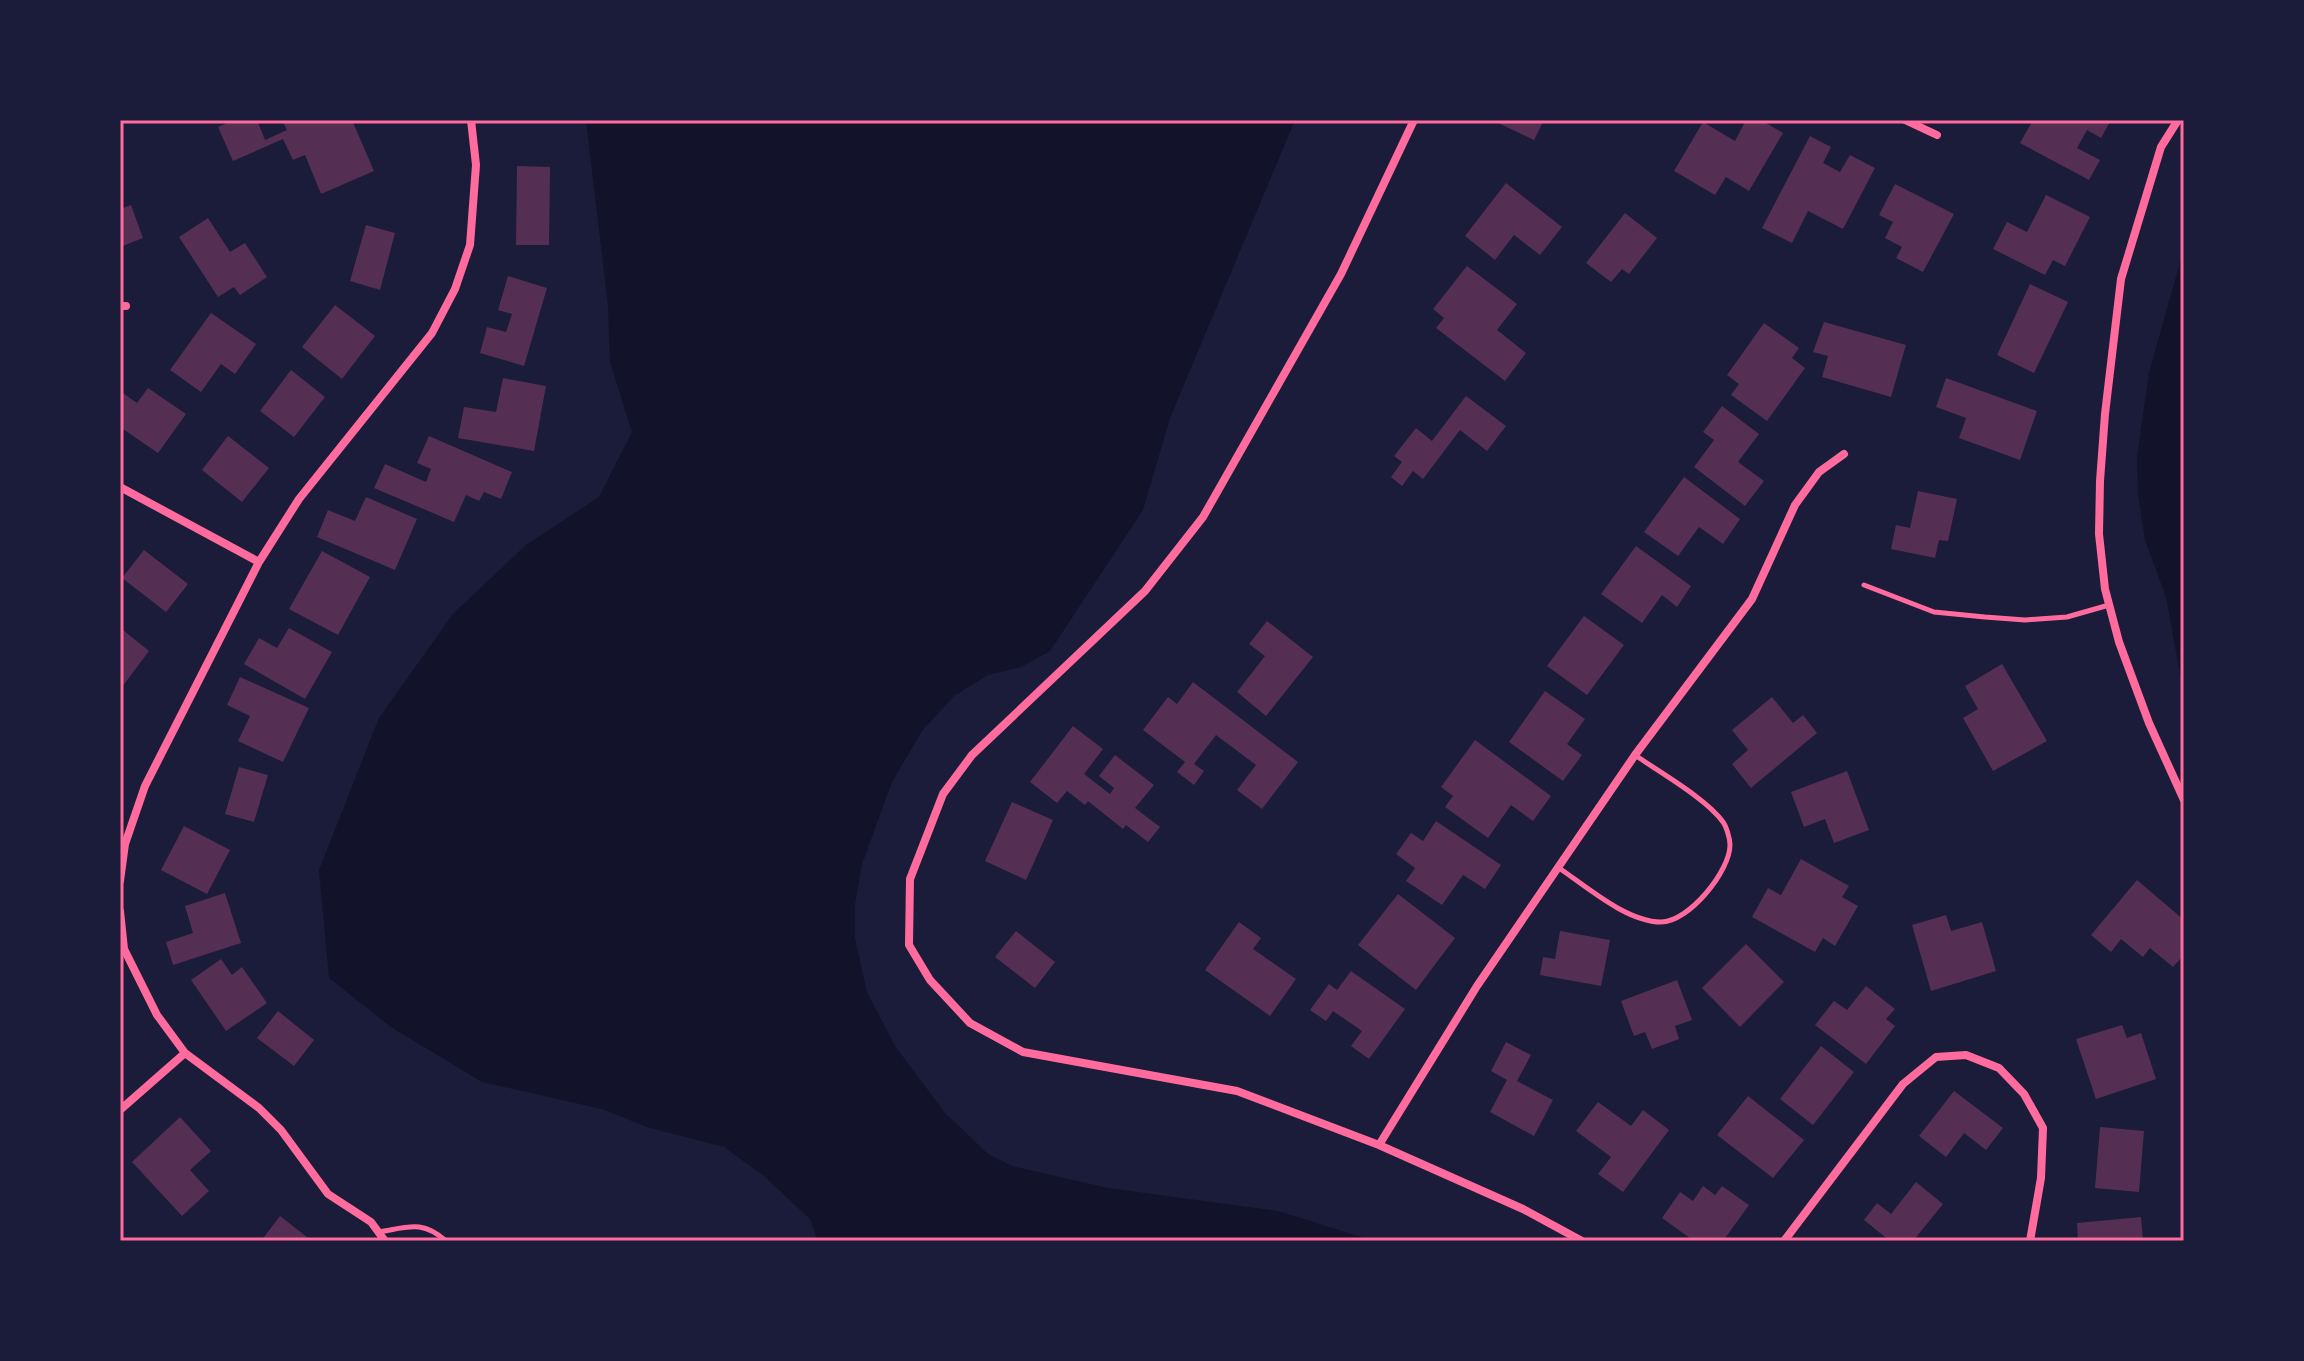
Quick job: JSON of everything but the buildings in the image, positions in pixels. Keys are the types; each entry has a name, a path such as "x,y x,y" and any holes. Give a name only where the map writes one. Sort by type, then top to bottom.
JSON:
{"street":[{"path":"120,881 125,844 145,786 259,562 299,499 432,333 455,289 470,245 476,165 471,120"},
{"path":"1414,120 1341,274 1203,517 1145,591 972,755 943,794 910,879 909,945 930,980 970,1023 1023,1052 1237,1091 1379,1145 1523,1209 1582,1241"},
{"path":"1905,120 1937,135"},
{"path":"2178,120 2161,147 2121,279 2100,481 2099,534 2109,605 2119,642 2149,723 2184,800"},
{"path":"1379,1145 1477,986 1635,755 1752,599 1795,505 1819,472 1844,454"},
{"path":"120,487 259,562"},
{"path":"120,911 124,949 157,1015 185,1053 259,1108 281,1130 328,1194 371,1222 385,1241"},
{"path":"120,1110 185,1053"},
{"path":"1784,1241 1903,1084 1936,1057 1966,1055 1999,1068 2024,1094 2043,1128 2041,1178 2030,1241"}],"lane":[{"path":"1864,585 1934,612 1985,617 2025,620 2067,617 2109,605"},
{"path":"1559,868 1635,918 1661,922 1678,919 1696,905 1718,875 1730,845 1725,824 1712,809 1635,755"},
{"path":"378,1233 420,1225 433,1229 446,1241"}],"shaded area":[{"path":"586,120 1295,120 1170,418 1143,510 1050,651 1021,667 988,675 954,696 922,731 892,782 862,864 855,904 855,938 867,992 895,1046 945,1113 988,1154 1012,1166 1108,1188 1278,1211 1374,1241 818,1241 810,1219 764,1176 724,1147 647,1127 602,1109 482,1082 391,1027 329,978 319,870 379,718 453,614 526,545 599,497 632,432 610,362 608,306"},
{"path":"2184,248 2184,695 2166,597 2145,540 2138,494 2137,457 2149,373"}]}
